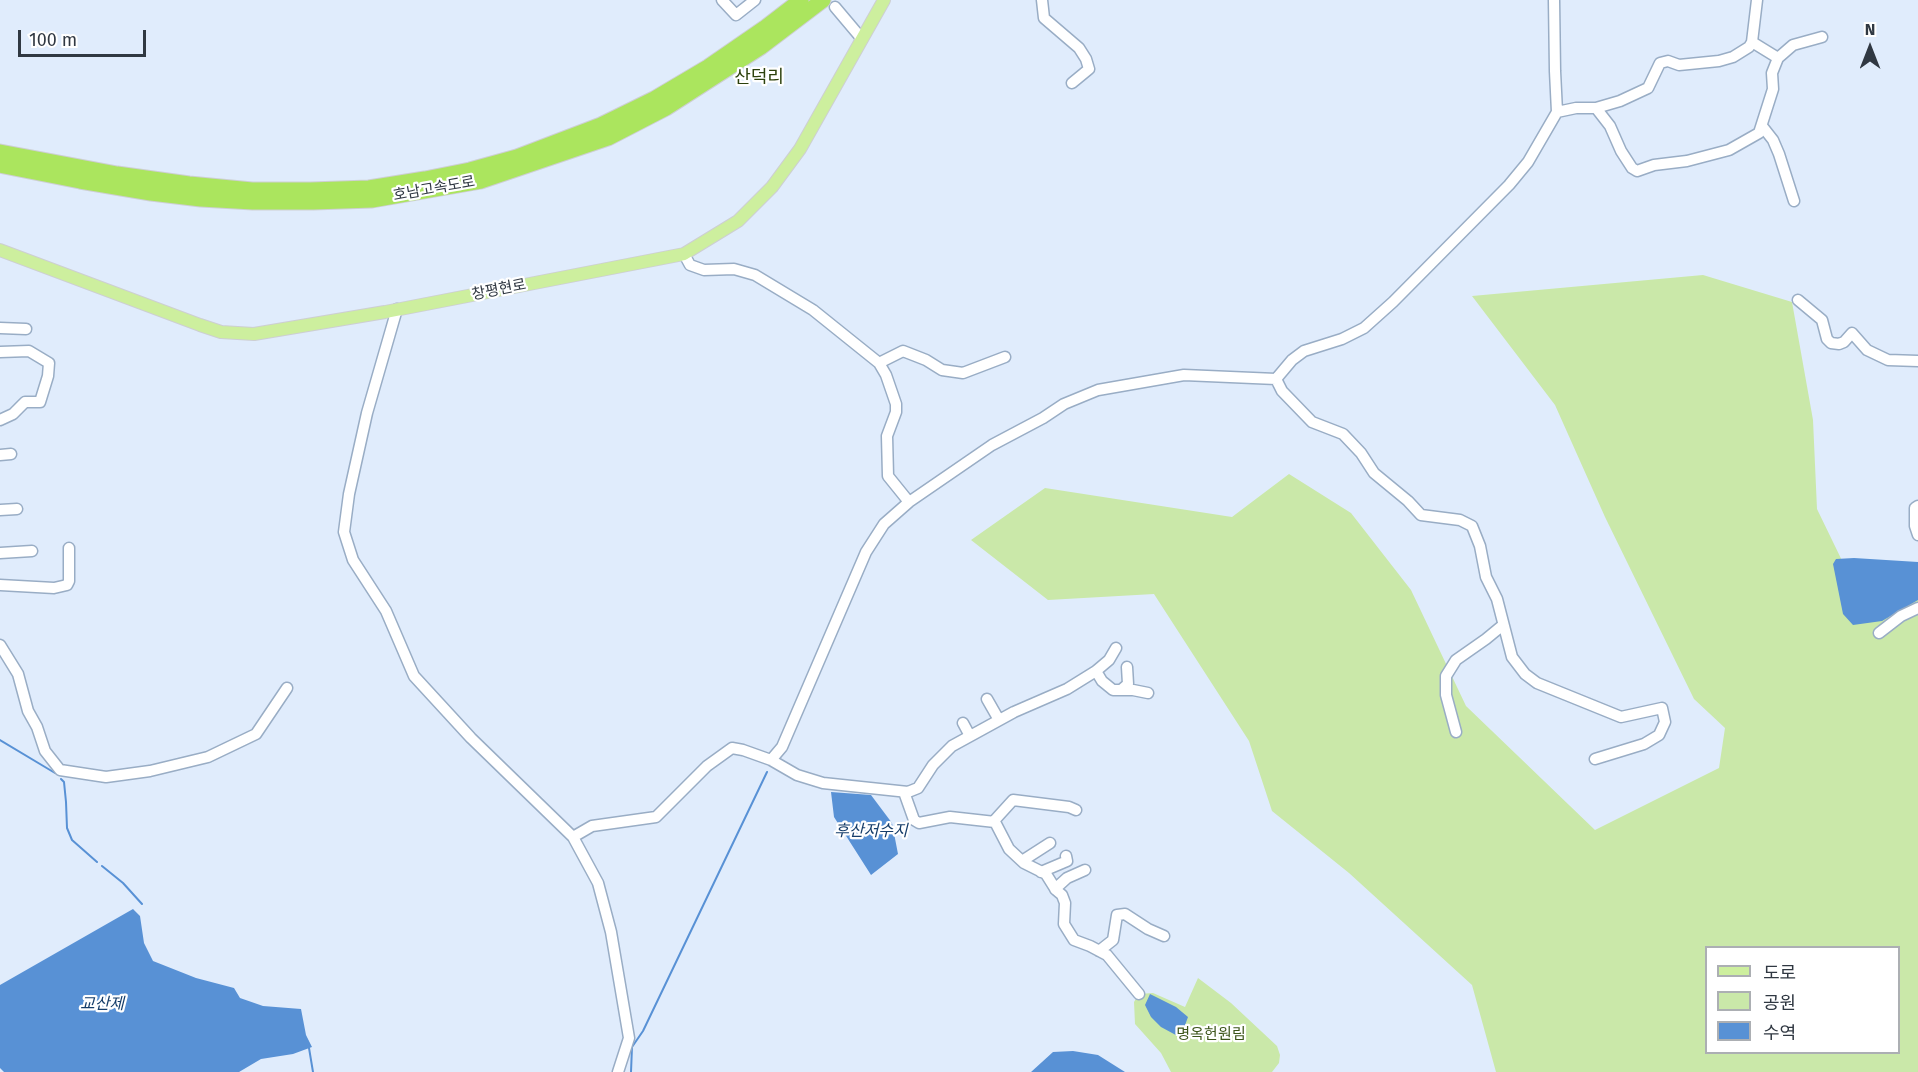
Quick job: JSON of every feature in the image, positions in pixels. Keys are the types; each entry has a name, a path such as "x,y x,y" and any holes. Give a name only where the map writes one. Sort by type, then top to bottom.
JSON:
{"highway":[{"name":"호남고속도로","path":"0,152 138,177 252,190 369,188 425,179 517,157 601,125 654,99 708,67 801,0"},
{"name":"호남고속도로","path":"0,165 151,193 253,202 372,200 481,181 608,138 666,108 829,3"}],"main road":[{"name":"창평현로","path":"0,250 221,332 254,334 684,254 738,221 772,187 800,149 884,0"}],"street":[{"path":"722,0 736,15 755,0"},
{"path":"1042,0 1044,18 1079,48 1086,59 1089,69 1072,83"},
{"path":"1276,379 1292,360 1304,351 1342,339 1364,327 1393,303 1509,185 1528,162 1557,112 1554,0"},
{"path":"1557,112 1576,108 1596,108 1620,101 1648,88 1660,63 1668,61 1679,65 1719,61 1733,57 1749,47 1752,42 1757,0"},
{"path":"829,3 862,39"},
{"path":"1596,108 1610,126 1626,160 1637,171 1654,165 1687,161 1729,150 1760,133 1773,89 1772,73 1778,58 1793,45 1822,37"},
{"path":"1752,42 1778,58"},
{"path":"1762,126 1773,140 1779,154 1794,201"},
{"path":"684,254 690,265 704,270 734,269 755,274 813,310 879,363 886,375 896,404 896,412 887,436 888,476 909,502"},
{"path":"1798,300 1822,320 1827,339 1831,344 1844,342 1852,333 1868,350 1888,360 1918,361"},
{"path":"397,309 367,414 349,494 344,532 353,560 386,611 414,676 471,738 573,837 598,883 611,932 629,1038 618,1072"},
{"path":"0,328 26,329"},
{"path":"0,351 29,351 49,363 48,376 40,402 26,402 13,414 0,420"},
{"path":"879,363 903,351 926,360 942,370 963,373 1005,357"},
{"path":"771,760 782,747 866,552 885,525 909,502 992,445 1064,404 1098,390 1184,375 1276,379"},
{"path":"1276,379 1282,392 1312,422 1344,434 1361,453 1374,473 1421,514 1460,519 1472,526 1480,546 1486,578 1497,599 1512,657 1525,674 1537,683 1621,717 1662,708 1665,722 1659,735 1644,744 1595,759"},
{"path":"1918,506 1915,508 1915,526 1918,535"},
{"path":"0,510 17,509"},
{"path":"0,585 54,588 67,585 69,548"},
{"path":"0,553 32,551"},
{"path":"1878,633 1901,616 1918,608"},
{"path":"1456,732 1446,695 1446,676 1456,660 1503,625"},
{"path":"0,645 18,674 28,711 37,727 45,751 60,770 106,777 150,771 208,757 256,734 287,688"},
{"path":"573,837 592,826 656,817 707,765 732,748 771,760 798,775 823,783 904,792 918,788 933,765 952,746 999,720 1067,689 1096,671 1108,660 1116,648"},
{"path":"1121,690 1128,684 1127,667"},
{"path":"1096,671 1102,681 1113,690 1148,693"},
{"path":"987,699 999,720"},
{"path":"963,723 970,736"},
{"path":"904,792 914,820 919,823 950,817 995,822 1009,849 1022,861 1046,874 1055,889 1062,895 1065,903 1064,924 1067,932 1074,940 1107,955 1139,994"},
{"path":"993,822 1013,800 1070,807 1076,810"},
{"path":"1022,861 1050,843"},
{"path":"1041,872 1067,861 1066,856"},
{"path":"1055,889 1067,878 1085,870"},
{"path":"1099,951 1113,940 1117,915 1125,914 1164,936"}],"green space":[{"path":"1703,275 1792,302 1813,420 1817,509 1865,608 1918,575 1918,1072 1496,1072 1472,985 1349,873 1272,811 1249,741 1154,594 1048,600 971,540 1045,488 1232,517 1289,474 1351,513 1411,590 1466,706 1595,830 1719,768 1725,728 1694,699 1605,517 1555,405 1472,296"},
{"name":"명옥헌원림","path":"1198,978 1231,1003 1277,1046 1280,1055 1279,1063 1272,1072 1171,1072 1161,1053 1135,1024 1134,1002 1139,994 1153,993 1185,1007"}],"water":[{"path":"1836,559 1918,562 1918,600 1882,621 1853,625 1843,614 1833,564"},
{"name":"후산저수지","path":"831,792 871,795 892,823 898,854 871,875 834,817"},
{"name":"교산제","path":"133,909 140,916 144,943 153,961 196,978 234,988 240,998 263,1006 301,1009 306,1035 312,1047 293,1054 261,1059 239,1072 4,1072 0,1068 0,985"},
{"path":"1150,994 1176,1007 1188,1017 1184,1028 1187,1032 1185,1040 1161,1027 1151,1017 1145,1005"},
{"path":"1073,1051 1098,1055 1125,1072 1031,1072 1053,1052"}],"waterway":[{"path":"0,740 55,773"},
{"path":"631,1072 632,1047 643,1031 767,772"},
{"path":"61,779 64,782 67,828 72,840 97,862"},
{"path":"102,866 123,883 142,904"},
{"path":"309,1048 313,1072"}],"district":[{"name":"산덕리","path":"759,78"}]}
